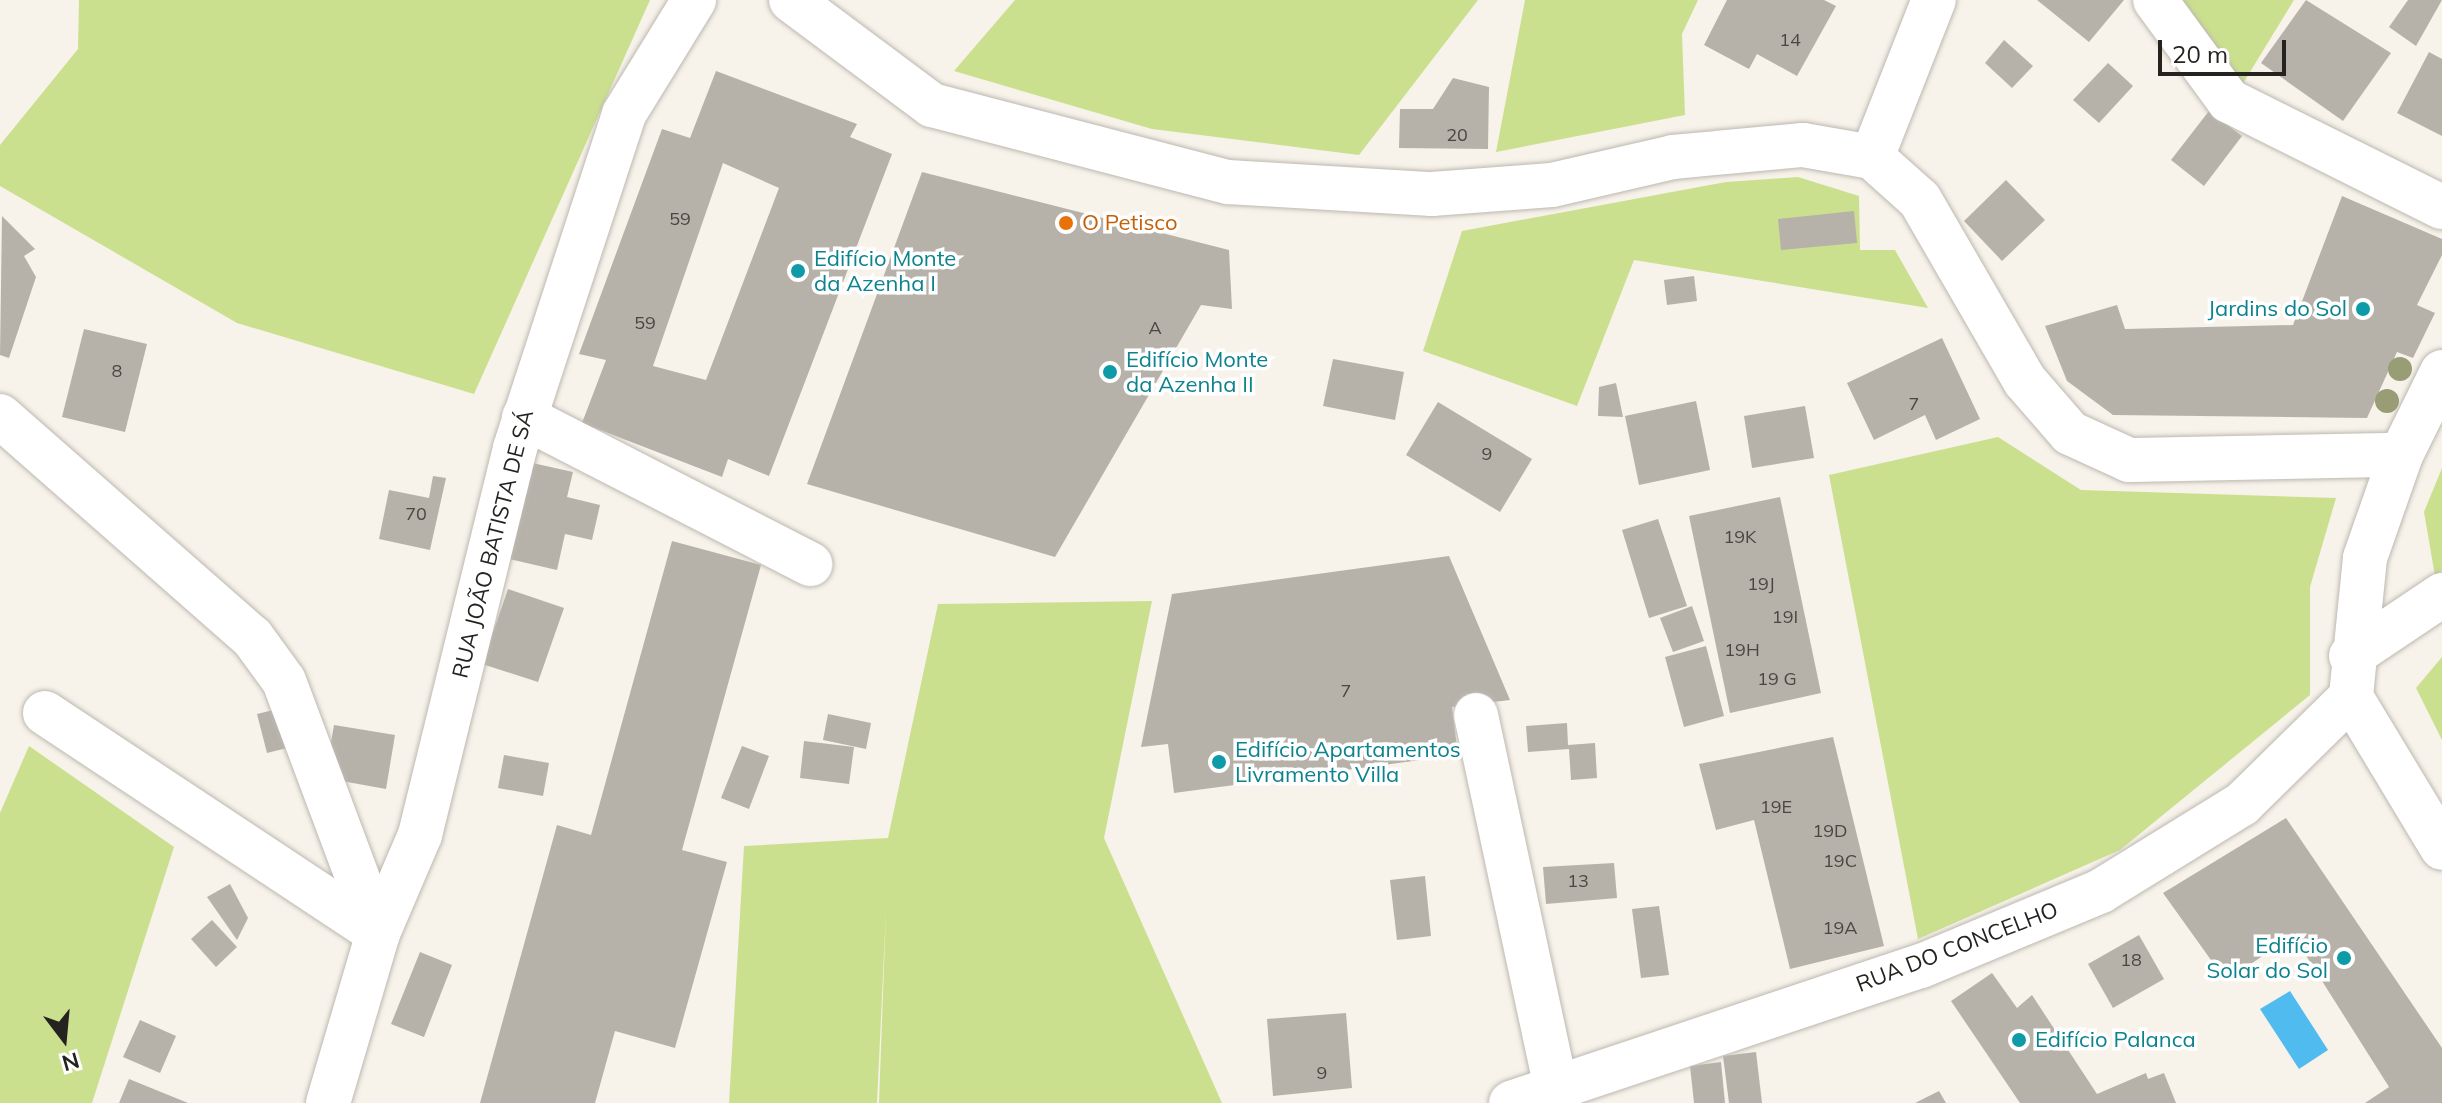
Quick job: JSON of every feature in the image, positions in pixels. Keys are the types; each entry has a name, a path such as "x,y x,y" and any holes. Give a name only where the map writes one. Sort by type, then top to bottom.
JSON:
{"street":[{"name":"RUA JOÃO BATISTA DE SÁ","path":"328,1103 378,933 420,835 524,417 624,114 694,0"},
{"path":"791,0 932,105 1228,182 1432,194 1552,185 1673,157 1803,145 1872,157 1920,200 2025,381 2070,433 2129,460 2401,455"},
{"path":"2155,0 2229,101 2442,207"},
{"path":"1872,157 1929,2"},
{"path":"2442,372 2401,455 2365,558 2351,677 2442,848"},
{"path":"0,416 252,637 284,681 378,933"},
{"path":"524,417 810,564"},
{"name":"RUA DO CONCELHO","path":"1511,1103 1555,1084 1921,966 2101,891 2242,804 2351,677 2439,602"},
{"path":"45,713 378,933"},
{"path":"1476,715 1555,1084"}],"green space":[{"path":"79,0 650,0 474,394 237,323 0,186 0,145 78,49"},
{"path":"1015,0 1478,0 1359,155 1152,129 954,71"},
{"path":"1525,0 1698,0 1682,34 1685,115 1496,152"},
{"path":"2182,0 2294,0 2239,90"},
{"path":"1798,177 1859,196 1860,250 1895,250 1928,308 1634,260 1577,406 1423,351 1462,231 1726,182"},
{"path":"1998,437 2081,490 2336,498 2310,587 2310,695 2120,850 1918,939 1829,475"},
{"path":"2442,468 2442,570 2435,576 2424,512"},
{"path":"1152,601 1104,838 1222,1103 879,1103 886,911 877,1103 729,1103 744,846 888,838 938,604"},
{"path":"2442,657 2442,740 2416,688"},
{"path":"29,746 174,847 92,1103 0,1103 0,813"}],"water":[{"path":"2290,991 2328,1050 2299,1069 2260,1009"}],"building":[{"path":"1727,0 1824,0 1836,6 1797,76 1757,54 1749,69 1704,45"},
{"path":"2037,0 2124,0 2089,42"},
{"path":"2306,0 2391,53 2343,121 2261,63"},
{"path":"2408,0 2442,0 2416,46 2389,27"},
{"path":"2004,40 2033,66 2012,88 1985,63"},
{"path":"2429,52 2442,59 2442,136 2397,113"},
{"path":"2108,63 2133,86 2099,123 2073,100"},
{"name":"Edifício Monte da Azenha I","path":"716,71 857,124 850,137 892,154 769,476 728,459 722,477 582,423 606,360 579,354 662,129 690,138","holes":["723,163 779,188 706,380 653,366"]},
{"path":"1453,78 1489,87 1488,149 1399,148 1400,109 1433,109"},
{"path":"2209,111 2242,136 2204,186 2171,160"},
{"name":"Edifício Monte da Azenha II","path":"922,172 1229,250 1232,309 1201,305 1055,557 807,484"},
{"path":"2006,180 2045,220 2002,261 1964,221"},
{"name":"Jardins do Sol","path":"2342,196 2442,239 2442,255 2417,305 2435,313 2413,358 2397,352 2367,418 2113,415 2067,381 2045,326 2117,305 2125,329 2293,325"},
{"path":"1854,211 1857,243 1781,250 1778,219"},
{"path":"2,216 35,249 24,256 36,277 9,358 0,355"},
{"path":"1694,276 1697,301 1667,305 1664,280"},
{"path":"84,329 147,344 125,432 62,417"},
{"path":"1942,338 1980,419 1936,440 1925,415 1874,440 1847,383"},
{"path":"1333,359 1404,372 1395,420 1323,406"},
{"path":"1616,383 1623,417 1598,416 1599,387"},
{"path":"1696,401 1710,470 1639,485 1625,416"},
{"path":"1438,402 1532,459 1500,512 1406,455"},
{"path":"1805,406 1814,458 1752,468 1744,416"},
{"path":"528,462 573,472 567,497 600,505 592,540 565,534 557,570 505,558"},
{"path":"433,476 446,478 430,550 379,539 389,490 429,498"},
{"path":"1780,497 1821,693 1730,713 1689,516"},
{"path":"1658,519 1687,606 1649,618 1622,530"},
{"path":"672,541 761,565 682,850 727,862 675,1048 615,1031 595,1103 480,1103 557,825 591,835"},
{"path":"1449,556 1510,700 1452,707 1458,755 1174,793 1168,744 1141,747 1172,594"},
{"path":"508,589 564,608 538,682 482,664"},
{"path":"1692,606 1704,641 1673,652 1660,618"},
{"path":"1706,646 1724,716 1684,727 1665,657"},
{"path":"290,706 299,745 267,753 257,714"},
{"path":"828,714 871,723 866,749 823,740"},
{"path":"1567,723 1568,745 1595,743 1597,778 1571,780 1569,749 1528,752 1526,726"},
{"path":"334,725 395,735 386,789 325,778"},
{"path":"1833,737 1884,946 1790,969 1754,820 1716,830 1699,764"},
{"path":"804,741 854,747 849,784 800,778"},
{"path":"742,746 769,756 749,809 721,798"},
{"path":"504,755 549,763 543,796 498,788"},
{"name":"Edifício Solar do Sol","path":"2286,818 2442,1048 2442,1103 2365,1103 2389,1087 2293,935 2226,981 2163,893"},
{"path":"1614,863 1617,898 1546,904 1543,867"},
{"path":"1425,876 1431,936 1397,940 1390,880"},
{"path":"230,884 248,918 237,940 207,897"},
{"path":"1659,906 1669,975 1641,978 1632,909"},
{"path":"212,920 237,947 216,967 191,939"},
{"path":"2139,935 2164,979 2113,1008 2088,964"},
{"path":"420,952 452,965 424,1037 391,1024"},
{"name":"Edifício Palanca","path":"1992,973 2017,1008 2032,995 2097,1094 2146,1073 2148,1079 2164,1073 2176,1103 2020,1103 1951,1001"},
{"path":"1346,1013 1352,1088 1273,1096 1267,1019"},
{"path":"140,1020 176,1036 160,1073 123,1057"},
{"path":"1756,1052 1762,1103 1729,1103 1723,1056"},
{"path":"1721,1062 1725,1103 1694,1103 1690,1066"},
{"path":"129,1079 188,1103 119,1103"},
{"path":"1939,1091 1946,1103 1915,1103"}],"place":[{"name":"O Petisco","path":"1066,223"},
{"name":"Edifício Monte da Azenha I","path":"798,271"},
{"name":"Jardins do Sol","path":"2363,309"},
{"name":"Edifício Monte da Azenha II","path":"1110,372"},
{"name":"Edifício Apartamentos Livramento Villa","path":"1219,762"},
{"name":"Edifício Solar do Sol","path":"2344,958"},
{"name":"Edifício Palanca","path":"2019,1040"}]}
